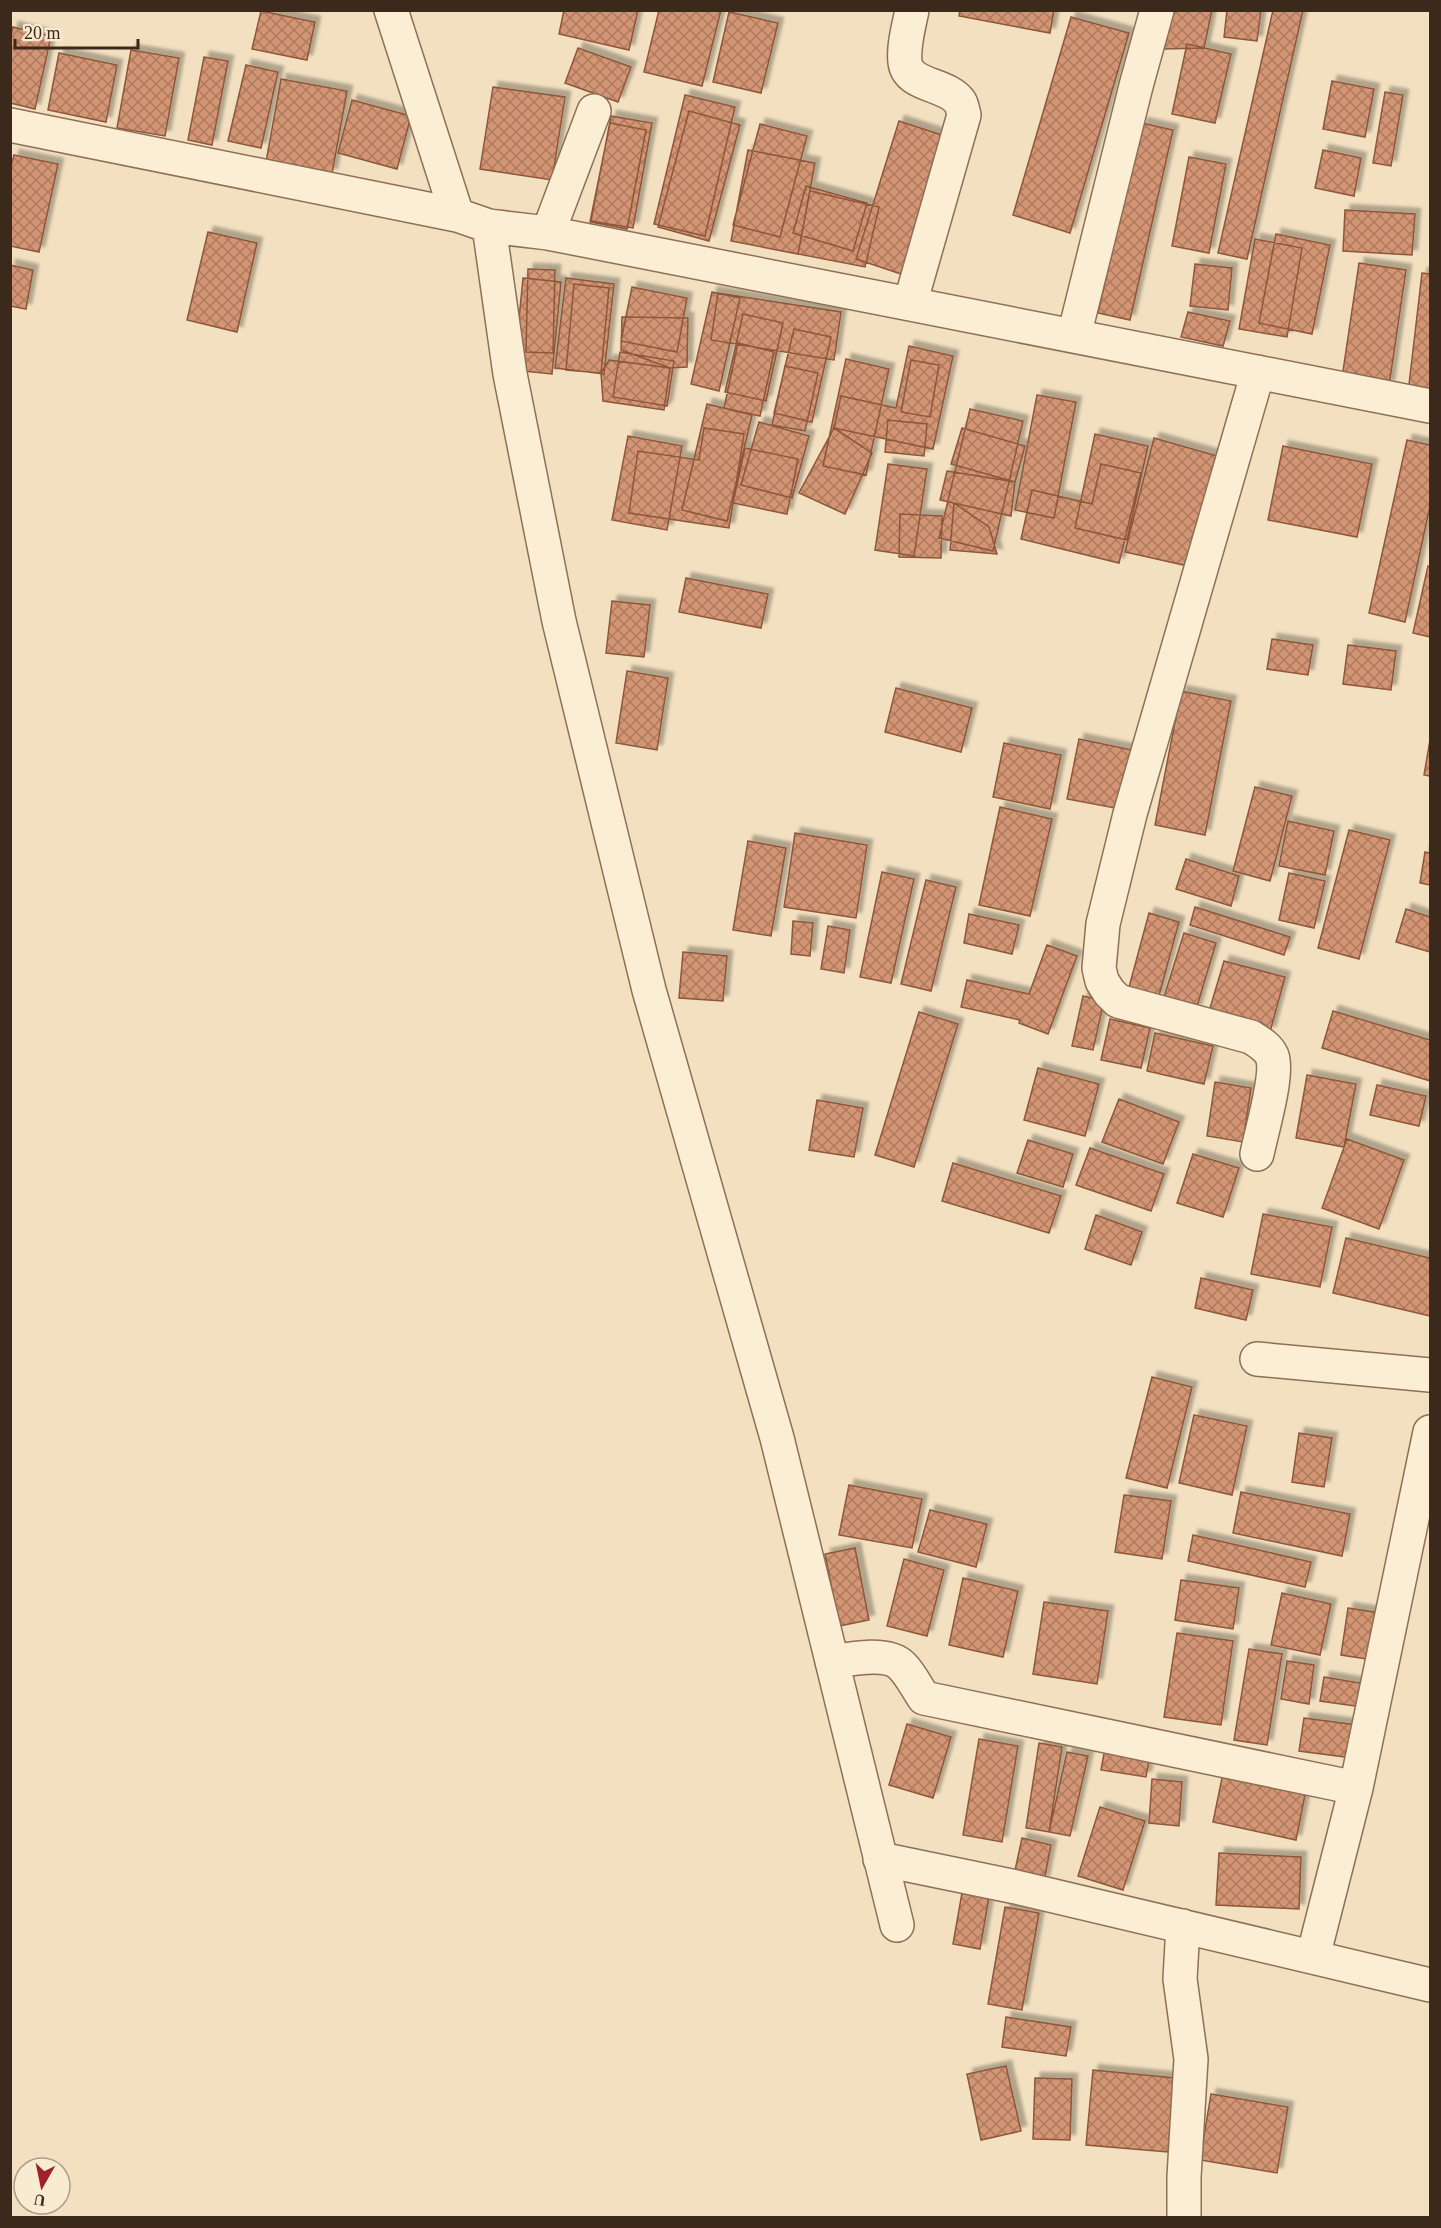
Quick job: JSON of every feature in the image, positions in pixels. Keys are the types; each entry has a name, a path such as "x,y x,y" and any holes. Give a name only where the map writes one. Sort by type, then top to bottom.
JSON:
{"street":[{"path":"391,10 457,215"},
{"path":"910,304 964,115 957,99 916,78 907,70 904,57 912,10"},
{"path":"1074,336 1156,10"},
{"path":"548,233 594,111"},
{"path":"10,125 457,215 489,226 548,233 1431,406"},
{"path":"489,226 510,374 559,621 649,990 777,1438 897,1925"},
{"path":"1257,1154 1273,1080 1272,1055 1263,1044 1251,1037 1118,1000 1102,981 1099,968 1103,924 1130,814 1258,372"},
{"path":"1257,1359 1431,1375"},
{"path":"1313,1957 1356,1788 1431,1432"},
{"path":"832,1662 863,1657 889,1660 901,1664 924,1698 1356,1788"},
{"path":"880,1859 1016,1887 1431,1985"},
{"path":"1183,1926 1180,1979 1191,2059 1184,2217"}],"building":[{"path":"564,10 638,10 629,50 559,34"},
{"path":"659,10 721,10 702,86 644,72"},
{"path":"960,10 1054,10 1050,33 959,16"},
{"path":"1171,10 1212,10 1204,48 1164,49"},
{"path":"1227,10 1261,10 1257,41 1224,37"},
{"path":"1273,10 1303,10 1247,259 1218,253"},
{"path":"261,11 315,22 307,60 252,49"},
{"path":"729,12 778,23 761,93 713,82"},
{"path":"1071,17 1129,33 1070,233 1013,215"},
{"path":"13,27 51,36 35,109 10,103 10,39"},
{"path":"1187,44 1231,54 1215,123 1172,114"},
{"path":"578,48 631,67 618,102 565,83"},
{"path":"131,50 179,58 165,136 117,128"},
{"path":"59,53 117,65 106,122 48,110"},
{"path":"204,57 228,61 212,145 188,140"},
{"path":"246,65 278,72 261,148 228,141"},
{"path":"281,79 347,91 332,174 266,162"},
{"path":"1332,81 1374,89 1365,137 1323,129"},
{"path":"493,87 565,97 552,180 480,169"},
{"path":"1385,92 1403,95 1391,166 1373,163"},
{"path":"685,95 735,107 705,236 654,224"},
{"path":"352,100 411,116 397,169 338,153"},
{"path":"689,111 740,125 709,241 658,227"},
{"path":"611,116 652,123 633,228 591,221"},
{"path":"899,121 945,136 901,274 856,259"},
{"path":"610,123 646,130 627,229 590,222"},
{"path":"1142,123 1173,130 1130,320 1098,313"},
{"path":"760,124 807,136 780,237 733,225"},
{"path":"748,150 815,163 798,254 731,241"},
{"path":"1323,150 1361,158 1354,196 1315,188"},
{"path":"14,155 58,164 39,252 10,246 10,170"},
{"path":"1189,157 1226,164 1209,253 1172,246"},
{"path":"806,186 867,203 853,251 793,233"},
{"path":"810,191 879,207 865,267 798,254"},
{"path":"1345,210 1415,214 1412,255 1343,251"},
{"path":"208,232 257,243 237,332 187,320"},
{"path":"1276,234 1330,245 1312,334 1259,323"},
{"path":"1255,239 1302,248 1287,337 1239,329"},
{"path":"1359,263 1406,270 1389,386 1342,378"},
{"path":"1195,264 1232,268 1228,310 1190,306"},
{"path":"10,265 33,270 26,309 10,306"},
{"path":"528,269 555,270 553,353 526,352"},
{"path":"1422,273 1430,274 1430,395 1408,393"},
{"path":"523,278 561,282 552,374 514,370"},
{"path":"566,278 614,284 604,374 555,368"},
{"path":"574,284 609,288 601,373 566,370"},
{"path":"632,287 687,298 677,352 621,341"},
{"path":"712,292 740,298 719,391 691,384"},
{"path":"718,293 841,312 834,360 711,340"},
{"path":"1188,312 1230,321 1223,346 1181,337"},
{"path":"743,314 783,323 766,401 725,392"},
{"path":"622,317 688,318 687,367 670,368 621,350"},
{"path":"794,329 831,337 812,422 774,413"},
{"path":"738,343 774,352 760,416 724,408"},
{"path":"909,346 953,356 933,449 834,428 841,396 896,408"},
{"path":"620,352 674,361 667,406 613,397"},
{"path":"846,359 889,369 866,475 823,466"},
{"path":"609,360 670,368 664,410 603,401 601,373"},
{"path":"911,360 939,365 930,417 901,412"},
{"path":"785,366 818,373 805,431 772,425"},
{"path":"1037,395 1076,402 1054,518 1015,510"},
{"path":"707,404 752,415 727,521 682,510"},
{"path":"970,409 1023,421 993,551 939,538"},
{"path":"888,420 927,424 924,456 885,452"},
{"path":"759,422 809,436 792,498 741,485"},
{"path":"704,428 744,434 729,528 629,513 638,451 699,460"},
{"path":"834,428 872,453 845,514 799,493"},
{"path":"962,428 1025,446 1015,482 951,464"},
{"path":"1095,434 1148,446 1127,540 1075,528"},
{"path":"628,436 682,446 667,530 612,520"},
{"path":"1154,438 1224,458 1197,568 1125,552"},
{"path":"1407,440 1430,445 1430,506 1405,622 1369,613"},
{"path":"1283,446 1372,464 1357,537 1268,520"},
{"path":"745,448 798,459 787,514 733,503"},
{"path":"888,464 927,469 914,556 875,550"},
{"path":"1101,464 1141,473 1119,563 1021,539 1032,490 1092,504"},
{"path":"947,471 1015,482 1011,516 940,500"},
{"path":"954,503 989,527 997,554 950,550"},
{"path":"900,514 942,516 941,558 899,557"},
{"path":"1428,566 1430,566 1430,637 1413,633"},
{"path":"686,578 768,594 761,628 679,612"},
{"path":"612,601 650,605 644,657 606,653"},
{"path":"1272,639 1313,645 1308,675 1267,669"},
{"path":"1348,645 1396,651 1391,690 1343,684"},
{"path":"627,671 668,678 657,750 616,743"},
{"path":"896,688 972,708 961,752 885,732"},
{"path":"1181,691 1231,701 1205,835 1155,825"},
{"path":"1079,739 1132,750 1120,809 1067,799"},
{"path":"1430,740 1430,776 1424,775"},
{"path":"1004,743 1061,755 1050,809 993,797"},
{"path":"1255,787 1292,796 1270,881 1233,871"},
{"path":"1000,807 1052,819 1030,916 979,905"},
{"path":"1288,821 1334,831 1325,875 1279,866"},
{"path":"1349,830 1390,840 1359,959 1318,948"},
{"path":"795,833 867,845 856,918 784,907"},
{"path":"748,841 786,848 771,936 733,930"},
{"path":"1425,852 1430,853 1430,885 1420,883"},
{"path":"1186,859 1239,876 1231,906 1176,889"},
{"path":"882,872 914,879 891,983 860,977"},
{"path":"1289,873 1325,881 1314,928 1279,920"},
{"path":"926,880 956,887 931,991 901,984"},
{"path":"1195,907 1290,937 1284,955 1190,925"},
{"path":"1406,909 1430,917 1430,952 1396,942"},
{"path":"1149,913 1179,922 1158,999 1128,991"},
{"path":"969,914 1019,925 1012,954 964,943"},
{"path":"793,921 813,923 810,956 791,954"},
{"path":"828,926 850,930 844,973 821,969"},
{"path":"1184,933 1216,943 1196,1010 1163,1000"},
{"path":"1047,945 1077,956 1048,1034 1019,1023 1020,1020 961,1007 967,980 1029,994"},
{"path":"683,952 727,956 723,1001 679,998"},
{"path":"1224,961 1285,977 1270,1032 1208,1015"},
{"path":"1083,996 1104,1001 1093,1050 1072,1046"},
{"path":"1333,1011 1430,1040 1430,1081 1322,1048"},
{"path":"919,1012 958,1024 914,1167 875,1155"},
{"path":"1110,1019 1150,1028 1141,1068 1101,1060"},
{"path":"1155,1033 1213,1046 1204,1084 1147,1071"},
{"path":"1038,1068 1099,1084 1085,1136 1024,1120"},
{"path":"1307,1075 1356,1084 1344,1147 1296,1138"},
{"path":"1215,1082 1251,1088 1243,1142 1207,1136"},
{"path":"1377,1085 1426,1096 1419,1126 1370,1115"},
{"path":"1119,1099 1179,1122 1163,1164 1102,1142"},
{"path":"817,1100 863,1108 854,1157 809,1150"},
{"path":"1347,1139 1404,1160 1379,1229 1322,1208"},
{"path":"1028,1140 1073,1154 1063,1187 1017,1173"},
{"path":"1090,1148 1164,1174 1151,1211 1076,1185"},
{"path":"1193,1154 1239,1168 1223,1217 1177,1203"},
{"path":"953,1163 1061,1196 1049,1233 942,1201"},
{"path":"1263,1214 1332,1227 1320,1287 1251,1274"},
{"path":"1096,1215 1142,1232 1131,1265 1085,1249"},
{"path":"1346,1238 1430,1258 1430,1316 1333,1293"},
{"path":"1201,1278 1253,1290 1246,1320 1195,1308"},
{"path":"1152,1377 1192,1387 1167,1488 1126,1478"},
{"path":"1194,1415 1247,1426 1232,1495 1179,1483"},
{"path":"1299,1433 1332,1438 1324,1487 1292,1482"},
{"path":"849,1485 922,1499 912,1548 839,1535"},
{"path":"1241,1492 1350,1514 1342,1556 1233,1533"},
{"path":"1124,1495 1171,1501 1162,1559 1115,1552"},
{"path":"930,1510 987,1524 976,1567 918,1552"},
{"path":"1193,1535 1311,1562 1305,1587 1188,1561"},
{"path":"855,1548 869,1620 839,1626 825,1554"},
{"path":"904,1559 944,1570 927,1636 887,1626"},
{"path":"963,1578 1018,1591 1003,1657 949,1645"},
{"path":"1181,1580 1239,1588 1233,1629 1175,1620"},
{"path":"1282,1593 1331,1604 1320,1655 1271,1645"},
{"path":"1044,1602 1108,1611 1097,1684 1033,1674"},
{"path":"1348,1608 1380,1613 1373,1660 1341,1655"},
{"path":"1177,1633 1233,1641 1221,1725 1164,1717"},
{"path":"1249,1649 1282,1654 1267,1745 1234,1740"},
{"path":"1287,1661 1314,1665 1309,1704 1281,1699"},
{"path":"1324,1677 1366,1684 1362,1707 1320,1701"},
{"path":"1304,1718 1357,1725 1352,1758 1299,1751"},
{"path":"907,1724 951,1737 933,1798 889,1785"},
{"path":"979,1739 1018,1746 1002,1842 963,1835"},
{"path":"1039,1743 1062,1747 1049,1832 1026,1828"},
{"path":"1105,1748 1150,1755 1146,1777 1101,1770"},
{"path":"1067,1752 1088,1756 1070,1836 1049,1832"},
{"path":"1223,1773 1306,1790 1296,1840 1213,1822"},
{"path":"1152,1779 1182,1782 1179,1826 1149,1823"},
{"path":"1100,1807 1145,1821 1123,1890 1078,1876"},
{"path":"1022,1838 1051,1845 1044,1881 1014,1875"},
{"path":"1219,1853 1301,1857 1299,1909 1216,1905"},
{"path":"963,1887 990,1891 980,1949 953,1944"},
{"path":"1005,1907 1039,1913 1022,2010 988,2004"},
{"path":"1006,2017 1071,2027 1066,2056 1002,2047"},
{"path":"1006,2066 1021,2131 981,2140 967,2074"},
{"path":"1093,2070 1175,2078 1168,2152 1086,2145"},
{"path":"1035,2078 1072,2079 1070,2140 1033,2139"},
{"path":"1211,2094 1288,2107 1277,2173 1200,2160"}]}
